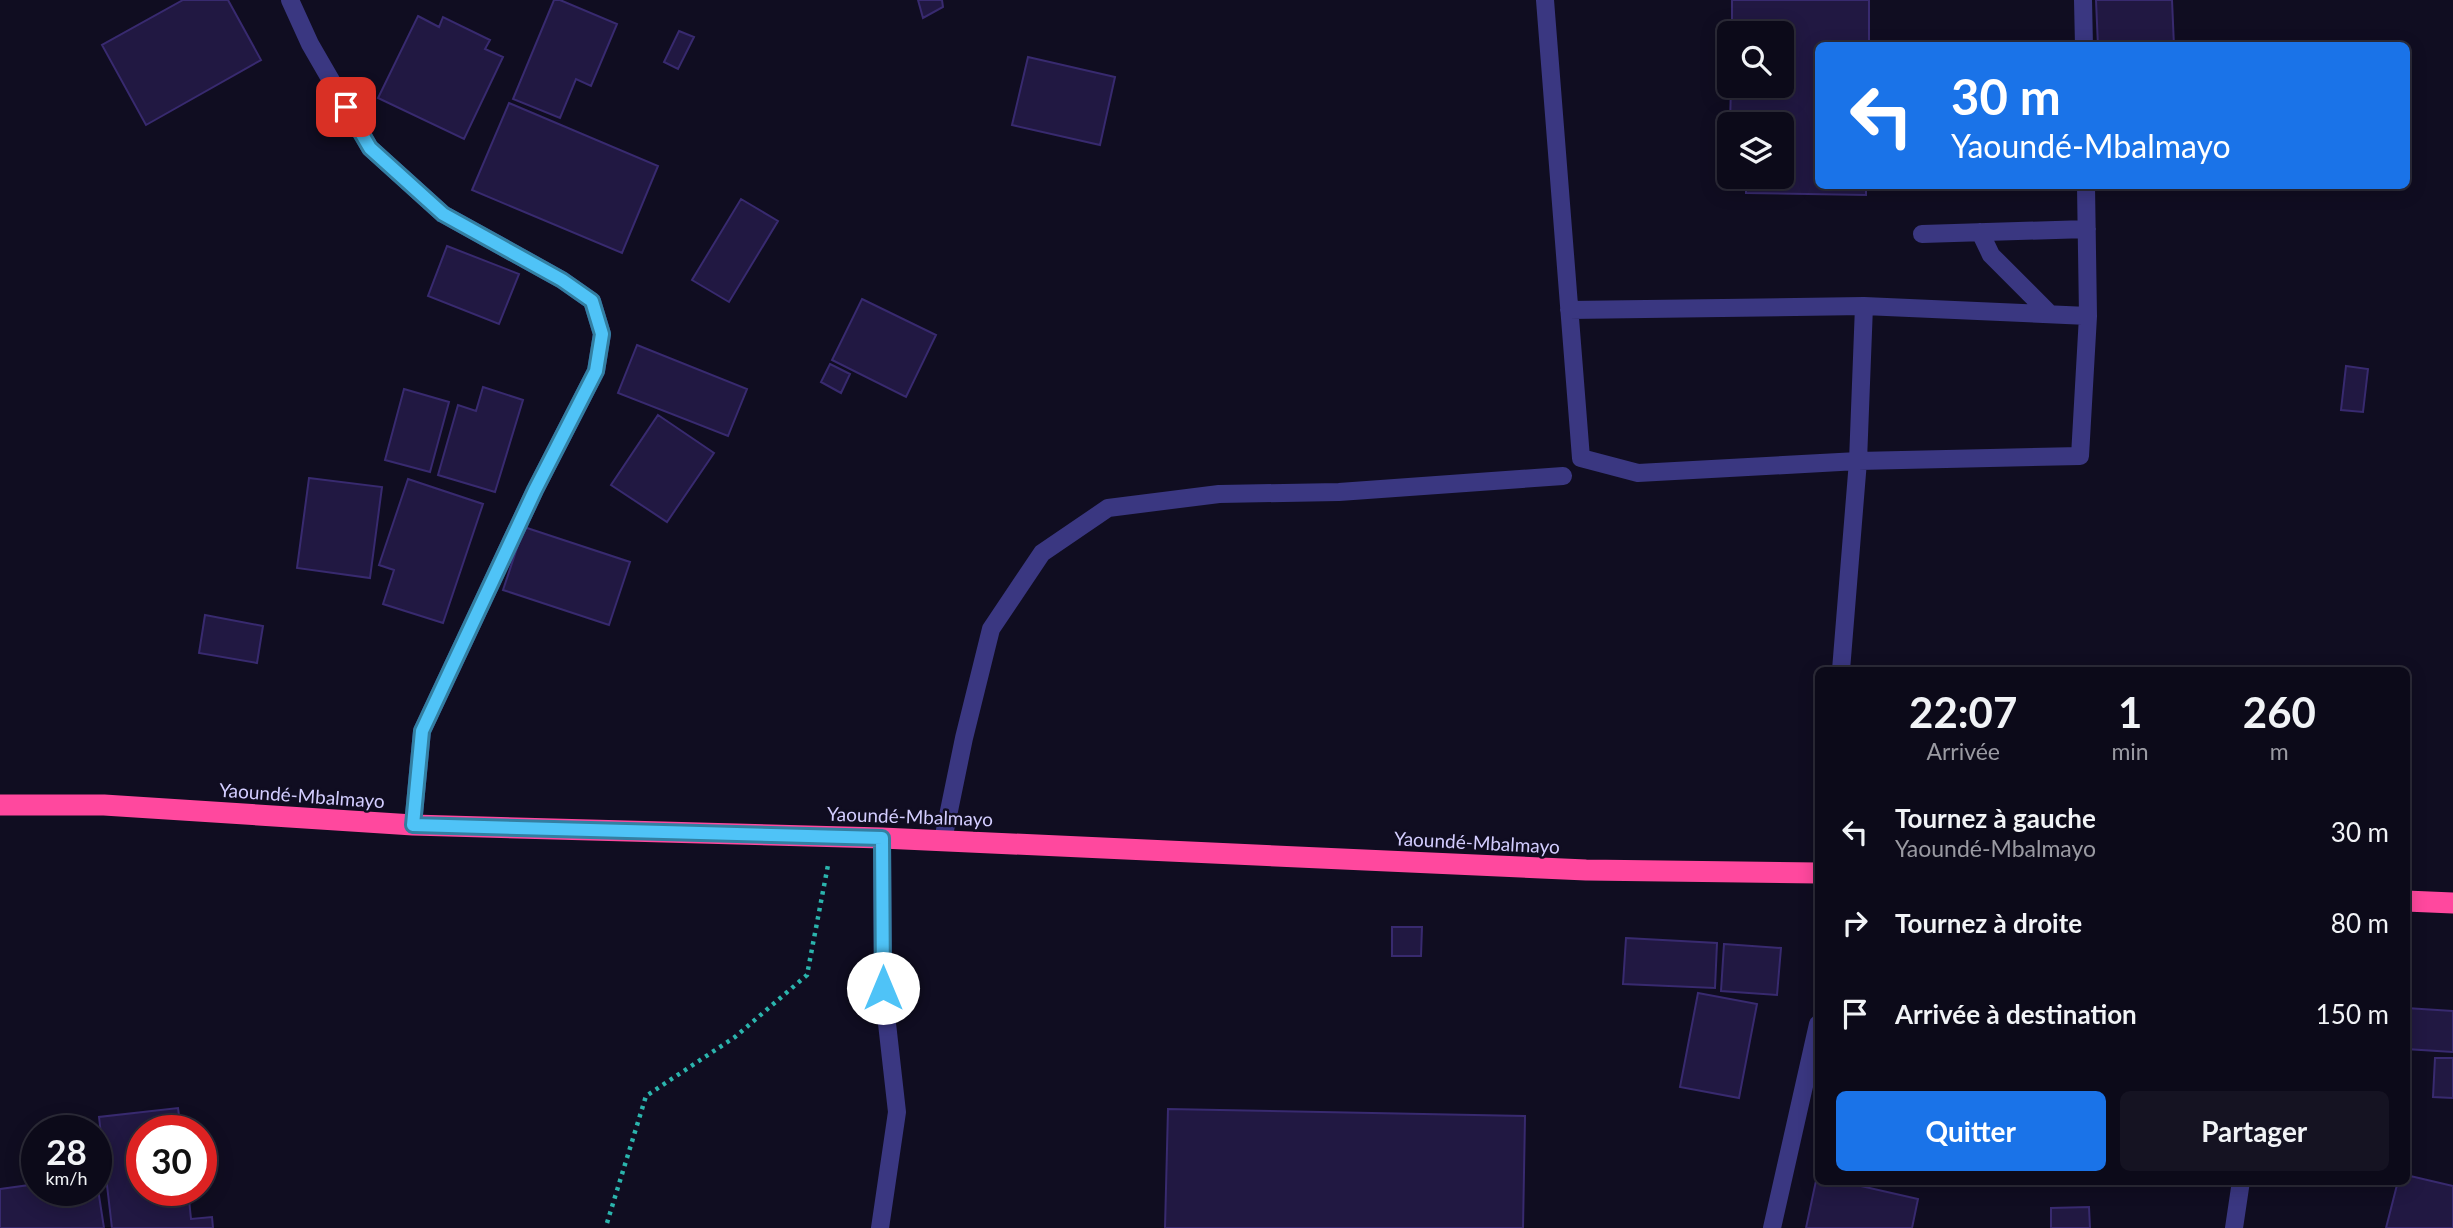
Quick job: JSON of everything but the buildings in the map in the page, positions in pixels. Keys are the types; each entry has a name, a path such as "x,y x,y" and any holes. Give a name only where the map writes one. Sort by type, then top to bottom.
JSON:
{"highway":[{"name":"Yaoundé-Mbalmayo","path":"0,804 104,805 413,825 943,840 1586,870 1815,873"},
{"path":"2410,901 2453,902"}],"street":[{"path":"290,0 310,44 370,148 443,214 562,280 592,301 602,334 596,371 535,490 422,731 413,825"},
{"path":"1545,0 1581,458 1638,473 1858,461 2080,456 2088,316 2086,189"},
{"path":"2083,0 2084,42"},
{"path":"1922,234 2087,229"},
{"path":"1980,232 1991,255 2050,314"},
{"path":"1569,310 1864,306 2088,316"},
{"path":"1841,667 1858,461 1864,306"},
{"path":"943,840 964,738 992,629 1042,553 1108,508 1219,495 1339,492 1563,475"},
{"path":"880,1228 897,1112 883,988 882,838"},
{"path":"1772,1228 1815,1037"},
{"path":"2234,1228 2241,1185"}],"path":[{"path":"607,1223 646,1096 735,1037 807,975 833,836"}],"route":[{"path":"346,107 370,148 443,214 562,280 592,301 602,334 596,371 535,490 422,731 413,825 882,838 883,988"}]}
